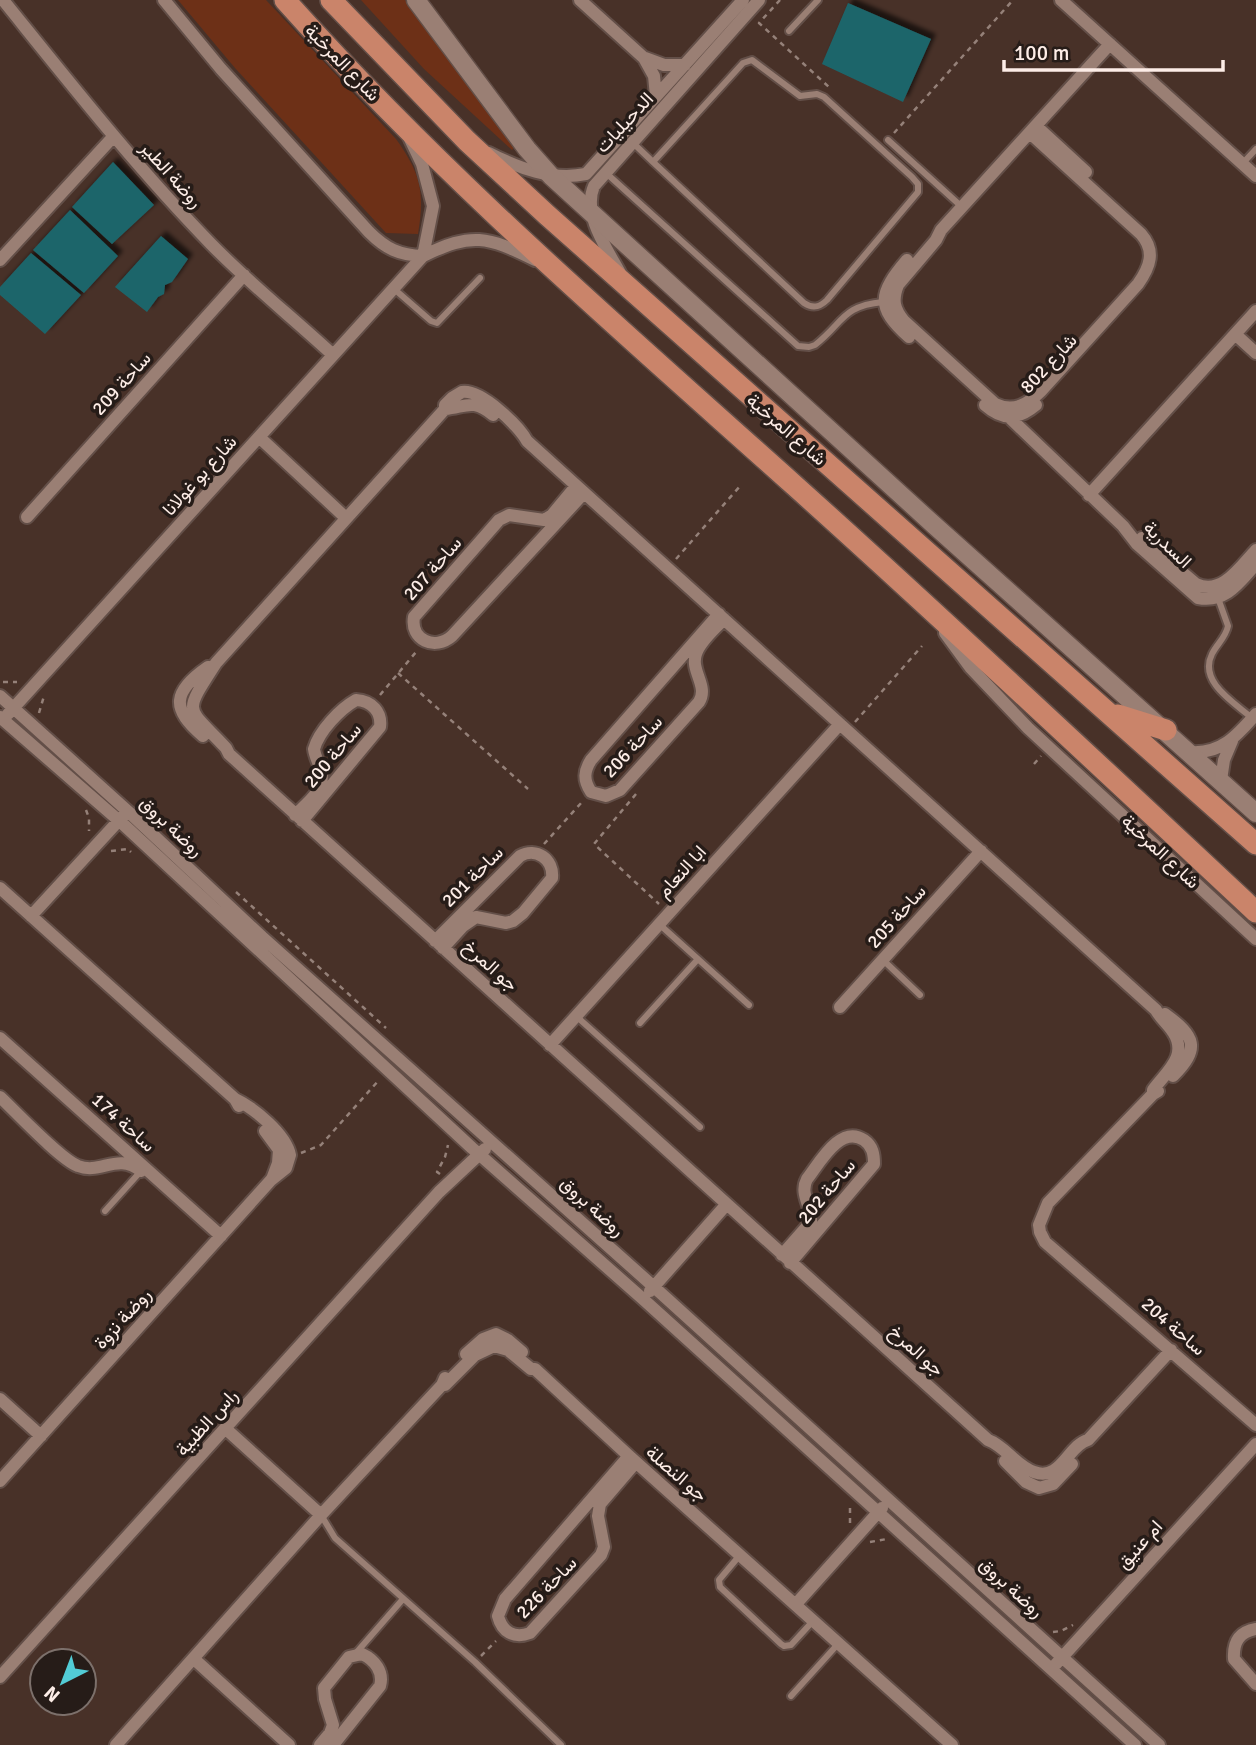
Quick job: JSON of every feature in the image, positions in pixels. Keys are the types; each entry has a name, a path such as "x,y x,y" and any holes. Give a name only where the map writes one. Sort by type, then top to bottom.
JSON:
{"highway":[{"name":"شارع المرخية","path":"285,0 400,121 553,269 929,606 1256,912"},
{"name":"شارع المرخية","path":"331,0 467,141 630,290 1256,844"},
{"path":"1109,712 1166,730"}],"main road":[{"name":"شارع المرخية","path":"416,0 527,149 551,176 934,525 1191,752 1256,813"}],"street":[{"name":"روضة الطير","path":"2,0 113,137 189,222 334,355"},
{"path":"164,0 221,69 382,245 395,253 423,256 433,206 422,163 400,121"},
{"path":"580,0 645,58 664,65 685,65"},
{"name":"الدحيليات","path":"467,141 508,163 551,176 586,174 743,0"},
{"name":"الدحيليات","path":"592,212 590,194 605,172 759,0"},
{"path":"1061,0 1256,176"},
{"name":"شارع 802","path":"1033,129 1147,240 1151,258 1146,274 1138,284 1041,391 1023,405 1006,408 995,404 898,314 894,301 898,285 936,240 941,230 1110,44"},
{"path":"645,58 654,76 656,96"},
{"name":"شارع 802","path":"1010,418 1028,411 1046,395 1144,288 1153,277 1159,260 1158,248 1147,229 1033,129"},
{"path":"0,260 113,137"},
{"path":"592,212 600,236 630,290"},
{"name":"شارع 802","path":"883,302 884,292 898,271 931,235 941,230"},
{"name":"شارع بو غولانا","path":"1,718 13,708 423,256 455,241 468,239 494,242 553,269"},
{"name":"ساحة 209","path":"27,517 244,275"},
{"path":"883,302 897,327 991,410 1010,418 1123,526"},
{"path":"1089,495 1256,311"},
{"path":"1238,331 1256,342"},
{"path":"1238,331 1256,353"},
{"name":"جو المرخ","path":"981,851 527,441 520,439 481,406 466,404 445,409 216,663 195,695 192,709 199,722 229,754 298,818 988,1440 1028,1470 1043,1474 1060,1467 1171,1350"},
{"path":"259,437 346,518"},
{"path":"425,641 431,644 445,642 535,546 580,489"},
{"name":"ساحة 207","path":"425,641 416,632 414,617 503,516 540,521 548,518 580,489"},
{"path":"527,519 534,531 535,546"},
{"name":"السدرية","path":"1123,526 1138,533 1204,588 1212,588 1225,582 1256,550"},
{"name":"السدرية","path":"1123,526 1137,544 1191,593 1203,599 1218,598"},
{"path":"1218,598 1231,590 1256,564"},
{"name":"شارع المرخية","path":"929,606 970,667 1028,728 1256,939"},
{"name":"ساحة 206","path":"721,617 696,650 694,662 703,691 699,702 613,794 606,796 591,792 585,778 587,766 668,671 721,617"},
{"path":"668,671 684,670 698,676"},
{"name":"روضة بروق","path":"0,696 476,1151 1135,1745"},
{"name":"ساحة 200","path":"356,700 371,705 378,711 380,727 347,769 298,818 320,788 323,778 314,749 320,734 356,700"},
{"path":"1221,780 1224,760 1232,741 1254,716"},
{"name":"روضة بروق","path":"1,718 123,816 488,1137 1159,1745"},
{"name":"ابا النعام","path":"550,1045 669,913 844,727"},
{"path":"1191,752 1212,751 1232,741"},
{"path":"319,765 347,769"},
{"path":"31,916 123,816"},
{"name":"ساحة 205","path":"840,1007 981,851"},
{"name":"ساحة 204","path":"981,851 1156,1010 1174,1034 1180,1049 1177,1059 1155,1087 1153,1094 1043,1210 1040,1232 1055,1252 1065,1257 1256,1425"},
{"name":"ساحة 201","path":"537,853 551,865 549,883 519,918 506,923 476,917 439,944 484,891 520,856 537,853"},
{"path":"484,891 484,905 491,919"},
{"path":"2,892 235,1099 243,1111 272,1138 279,1150 278,1163 271,1180"},
{"name":"ساحة 174","path":"0,1038 108,1133 219,1238"},
{"name":"ساحة 174","path":"0,1097 72,1163 89,1168 120,1162 130,1164 219,1238"},
{"path":"235,1099 247,1105 284,1139 290,1155"},
{"path":"105,1165 110,1150 108,1133"},
{"name":"راس الظبية","path":"0,1677 439,1192 447,1179 488,1137"},
{"name":"ساحة 202","path":"843,1138 863,1138 874,1154 874,1164 836,1210 786,1259 811,1222 803,1186 807,1179 843,1138"},
{"name":"روضة نزوة","path":"0,1481 271,1180 286,1168 290,1155"},
{"path":"643,1299 726,1205"},
{"path":"810,1208 836,1210"},
{"name":"جو النصلة","path":"116,1745 321,1515 442,1385 481,1350 494,1346 508,1350 531,1369 535,1369 952,1745"},
{"path":"0,1399 38,1439"},
{"path":"0,1410 38,1439"},
{"path":"226,1429 321,1515"},
{"name":"ام عنيق","path":"1051,1669 1256,1444"},
{"name":"ساحة 226","path":"632,1459 600,1504 598,1516 604,1547 597,1562 537,1628 523,1636 506,1631 499,1616 501,1606 570,1524 632,1459"},
{"path":"796,1604 889,1501"},
{"path":"570,1524 586,1524 601,1531"},
{"path":"1256,1629 1237,1638 1233,1648 1234,1659 1256,1684"},
{"path":"320,1745 333,1725 323,1694 324,1688 344,1662 355,1654 362,1654 375,1663 382,1681 360,1713 332,1745"},
{"path":"194,1659 289,1745"},
{"path":"329,1709 344,1714 360,1713"}],"lane":[{"path":"789,31 818,0"},
{"path":"632,142 653,162 809,307 816,307 827,300 918,192 918,184 912,177 828,100 817,94 800,96 752,60 743,64 653,162"},
{"path":"888,140 962,207"},
{"path":"1243,164 1256,149"},
{"path":"605,172 798,346 809,348 815,345 853,309 864,304 883,302"},
{"path":"393,288 431,321 437,323 480,278"},
{"path":"1218,598 1228,626 1209,661 1210,676 1223,692 1254,716"},
{"path":"659,924 749,1005"},
{"path":"640,1023 698,959"},
{"path":"883,960 920,995"},
{"path":"576,1016 700,1127"},
{"path":"105,1211 141,1171"},
{"path":"321,1515 335,1538 475,1662 561,1745"},
{"path":"740,1555 721,1576 720,1587 781,1644 791,1644 813,1621"},
{"path":"355,1654 403,1599"},
{"path":"791,1696 838,1644"}],"path":[{"path":"780,0 759,23 838,95"},
{"path":"888,140 1013,0"},
{"path":"668,568 741,485"},
{"path":"371,705 425,641"},
{"path":"844,727 922,646"},
{"path":"398,673 528,789"},
{"path":"626,783 637,794 594,844 669,913"},
{"path":"537,853 591,792"},
{"path":"290,1155 321,1145 381,1077"},
{"path":"475,1662 506,1631"}],"shaded area":[{"path":"178,0 266,0 396,139 404,151 416,173 421,195 418,234 386,233 235,68"},
{"path":"361,0 405,0 517,144 512,150 424,69"}],"building":[{"path":"848,3 931,39 903,102 822,64"},
{"path":"113,162 154,205 112,244 72,207"},
{"path":"70,210 118,256 84,293 33,250"},
{"path":"161,236 188,259 172,282 165,285 164,294 158,297 147,312 115,287"},
{"path":"31,253 81,295 45,334 0,295 0,287"}]}
